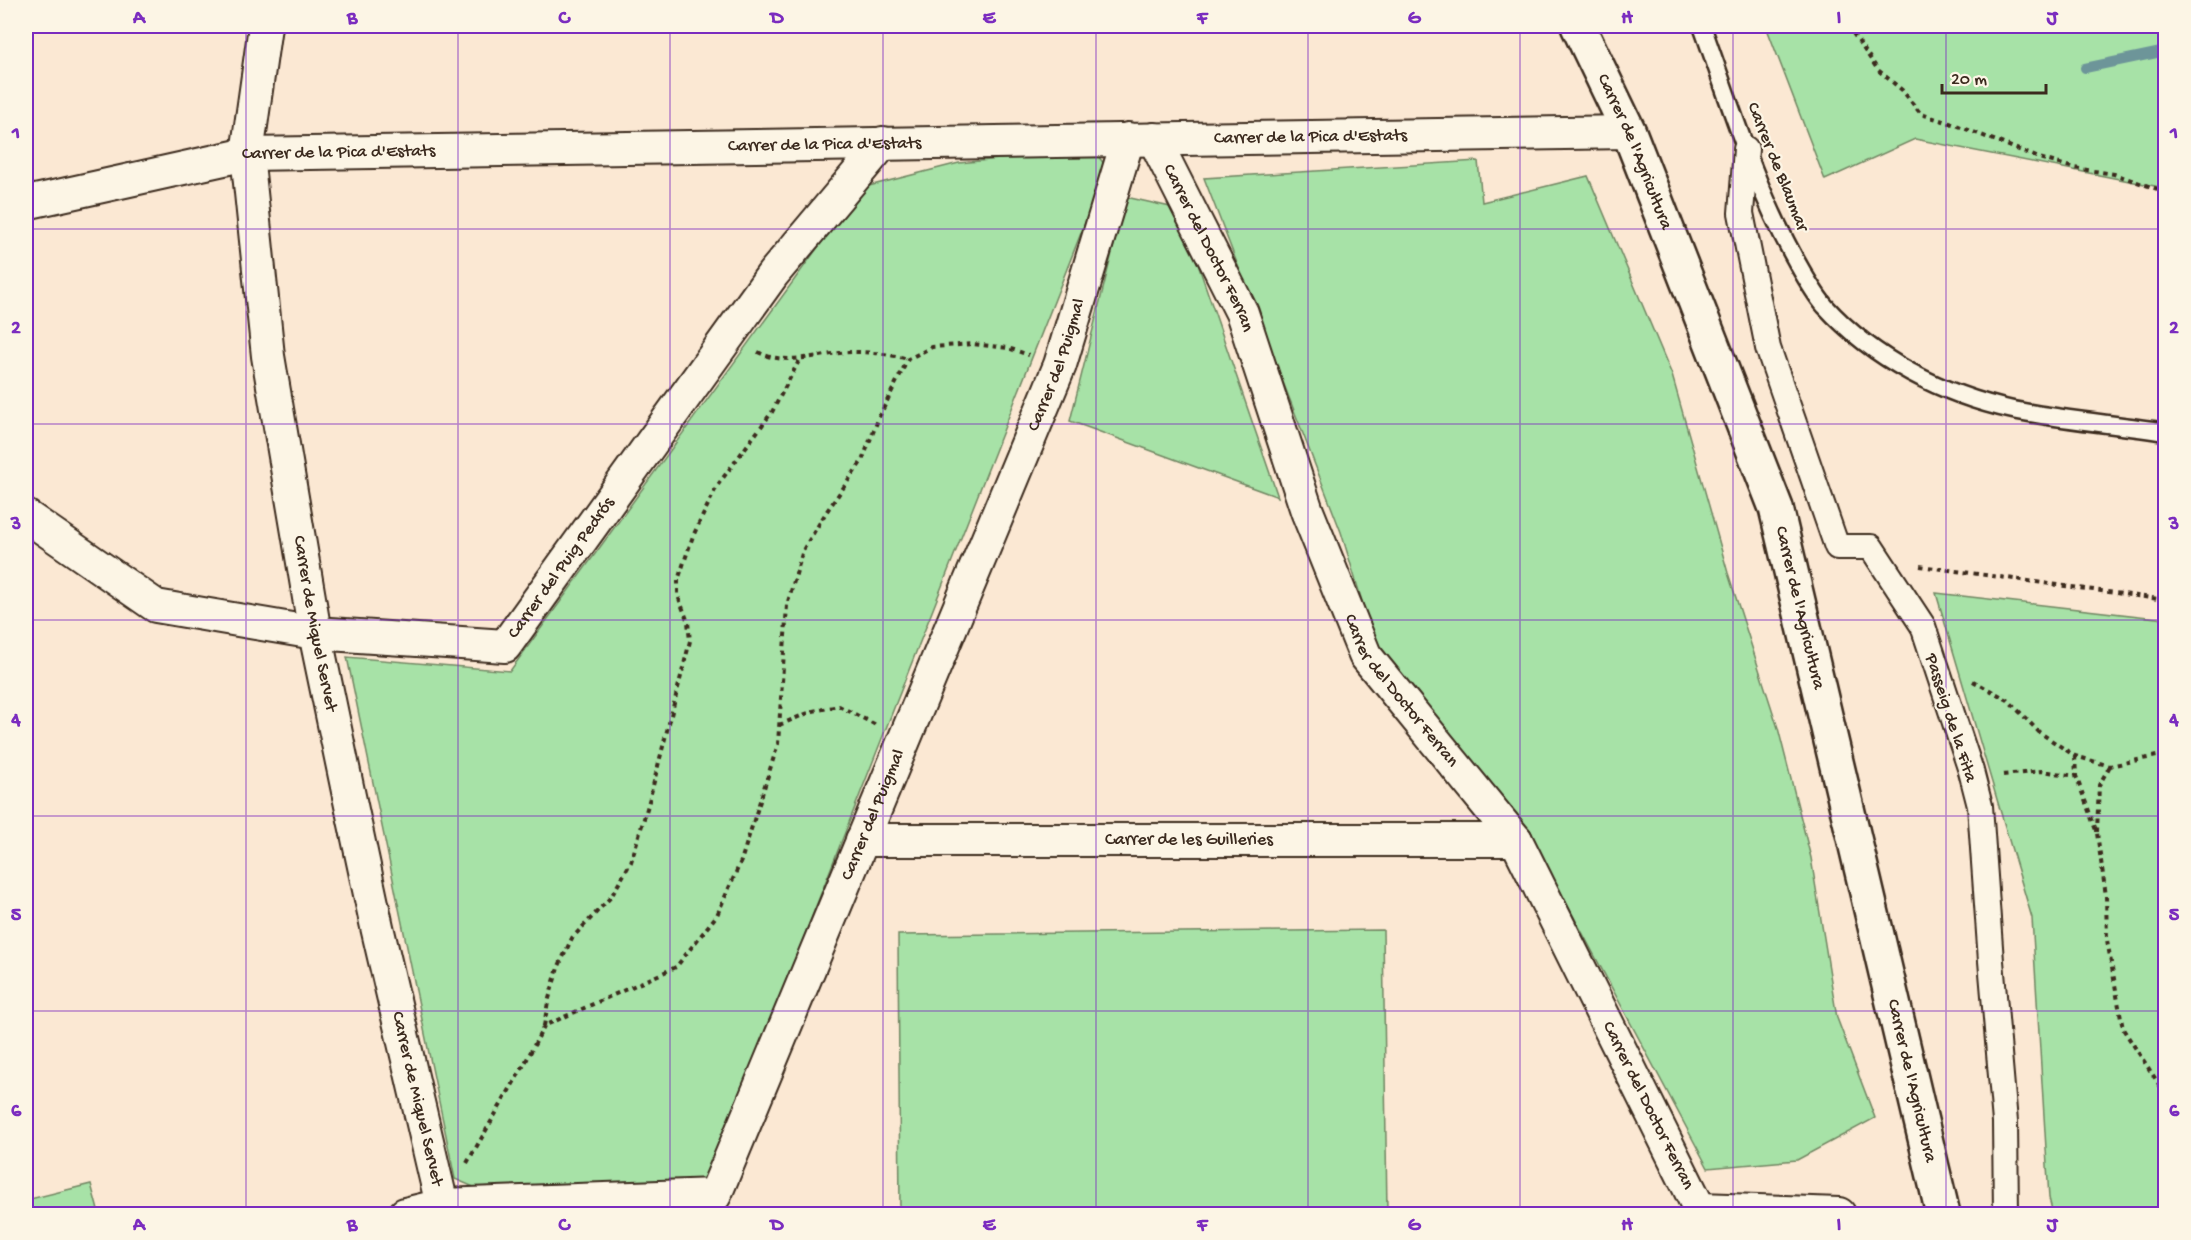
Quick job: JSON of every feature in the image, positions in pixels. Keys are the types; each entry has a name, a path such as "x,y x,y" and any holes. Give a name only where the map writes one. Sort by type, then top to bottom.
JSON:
{"street":[{"name":"Carrer de Miquel Servet","path":"265,26 247,154 268,356 315,633 376,927 442,1210"},
{"name":"Carrer de l'Agricultura","path":"1578,26 1629,132 1776,508 1943,1215"},
{"name":"Carrer de la Pica d'Estats","path":"26,203 247,154 1629,132"},
{"name":"Carrer del Puigmal","path":"405,1215 442,1210 714,1196 1060,365 1141,139"},
{"name":"Carrer del Doctor Ferran","path":"1141,139 1242,313 1307,512 1365,655 1516,840 1701,1212"},
{"name":"Carrer del Puig Pedrós","path":"26,516 156,606 315,633 505,646 772,274 883,143"},
{"path":"1746,149 1741,213 1768,348 1837,547 1871,547 1923,626 1971,771 1980,806 2006,1122 2006,1215"},
{"name":"Carrer de les Guilleries","path":"862,840 1516,840"},
{"path":"1701,1212 1839,1215"}],"lane":[{"name":"Carrer de Blaumar","path":"1702,26 1774,221 1824,305 1860,340 1892,362 1924,379 2012,410 2166,432"}],"path":[{"path":"1848,26 1878,70 1902,90 1921,114 1956,125 2039,158 2074,168 2114,174 2166,192"},
{"path":"729,335 765,356 801,357 851,352 888,353 908,359"},
{"path":"544,1026 676,967 717,915 741,861 778,744 787,605 803,550 862,460 879,417 908,359 932,347 973,344 1008,348 1060,365"},
{"path":"442,1210 544,1026 558,968 572,938 611,897 631,862 690,641 688,622 678,596 678,580 693,536 717,486 772,412 801,357"},
{"path":"1871,547 1924,568 2166,600"},
{"path":"1966,677 2008,700 2039,732 2075,756 2110,766 2166,754"},
{"path":"779,725 813,711 839,706 904,740"},
{"path":"2075,756 2076,776 2097,833"},
{"path":"2110,766 2099,785 2097,833 2106,896 2107,940 2122,1029 2166,1095"},
{"path":"2003,776 2042,771 2076,776"}],"green space":[{"path":"1766,26 2165,26 2165,188 1915,139 1825,180"},
{"path":"1061,153 1096,154 1107,167 707,1183 695,1186 476,1188 455,1179 347,657 510,671 861,188 959,163"},
{"path":"1478,161 1482,202 1588,176 1672,375 1728,573 1778,728 1811,858 1837,1018 1875,1118 1797,1160 1708,1168 1529,833 1375,644 1341,532 1204,178"},
{"path":"1126,197 1179,209 1278,497 1070,421"},
{"path":"1936,593 2165,619 2165,1214 2053,1214 2049,1198 2032,918"},
{"path":"1383,930 1387,1212 900,1214 898,935"},
{"path":"91,1184 99,1214 26,1214 26,1200"}],"waterway":[{"path":"2085,68 2166,51"}]}
